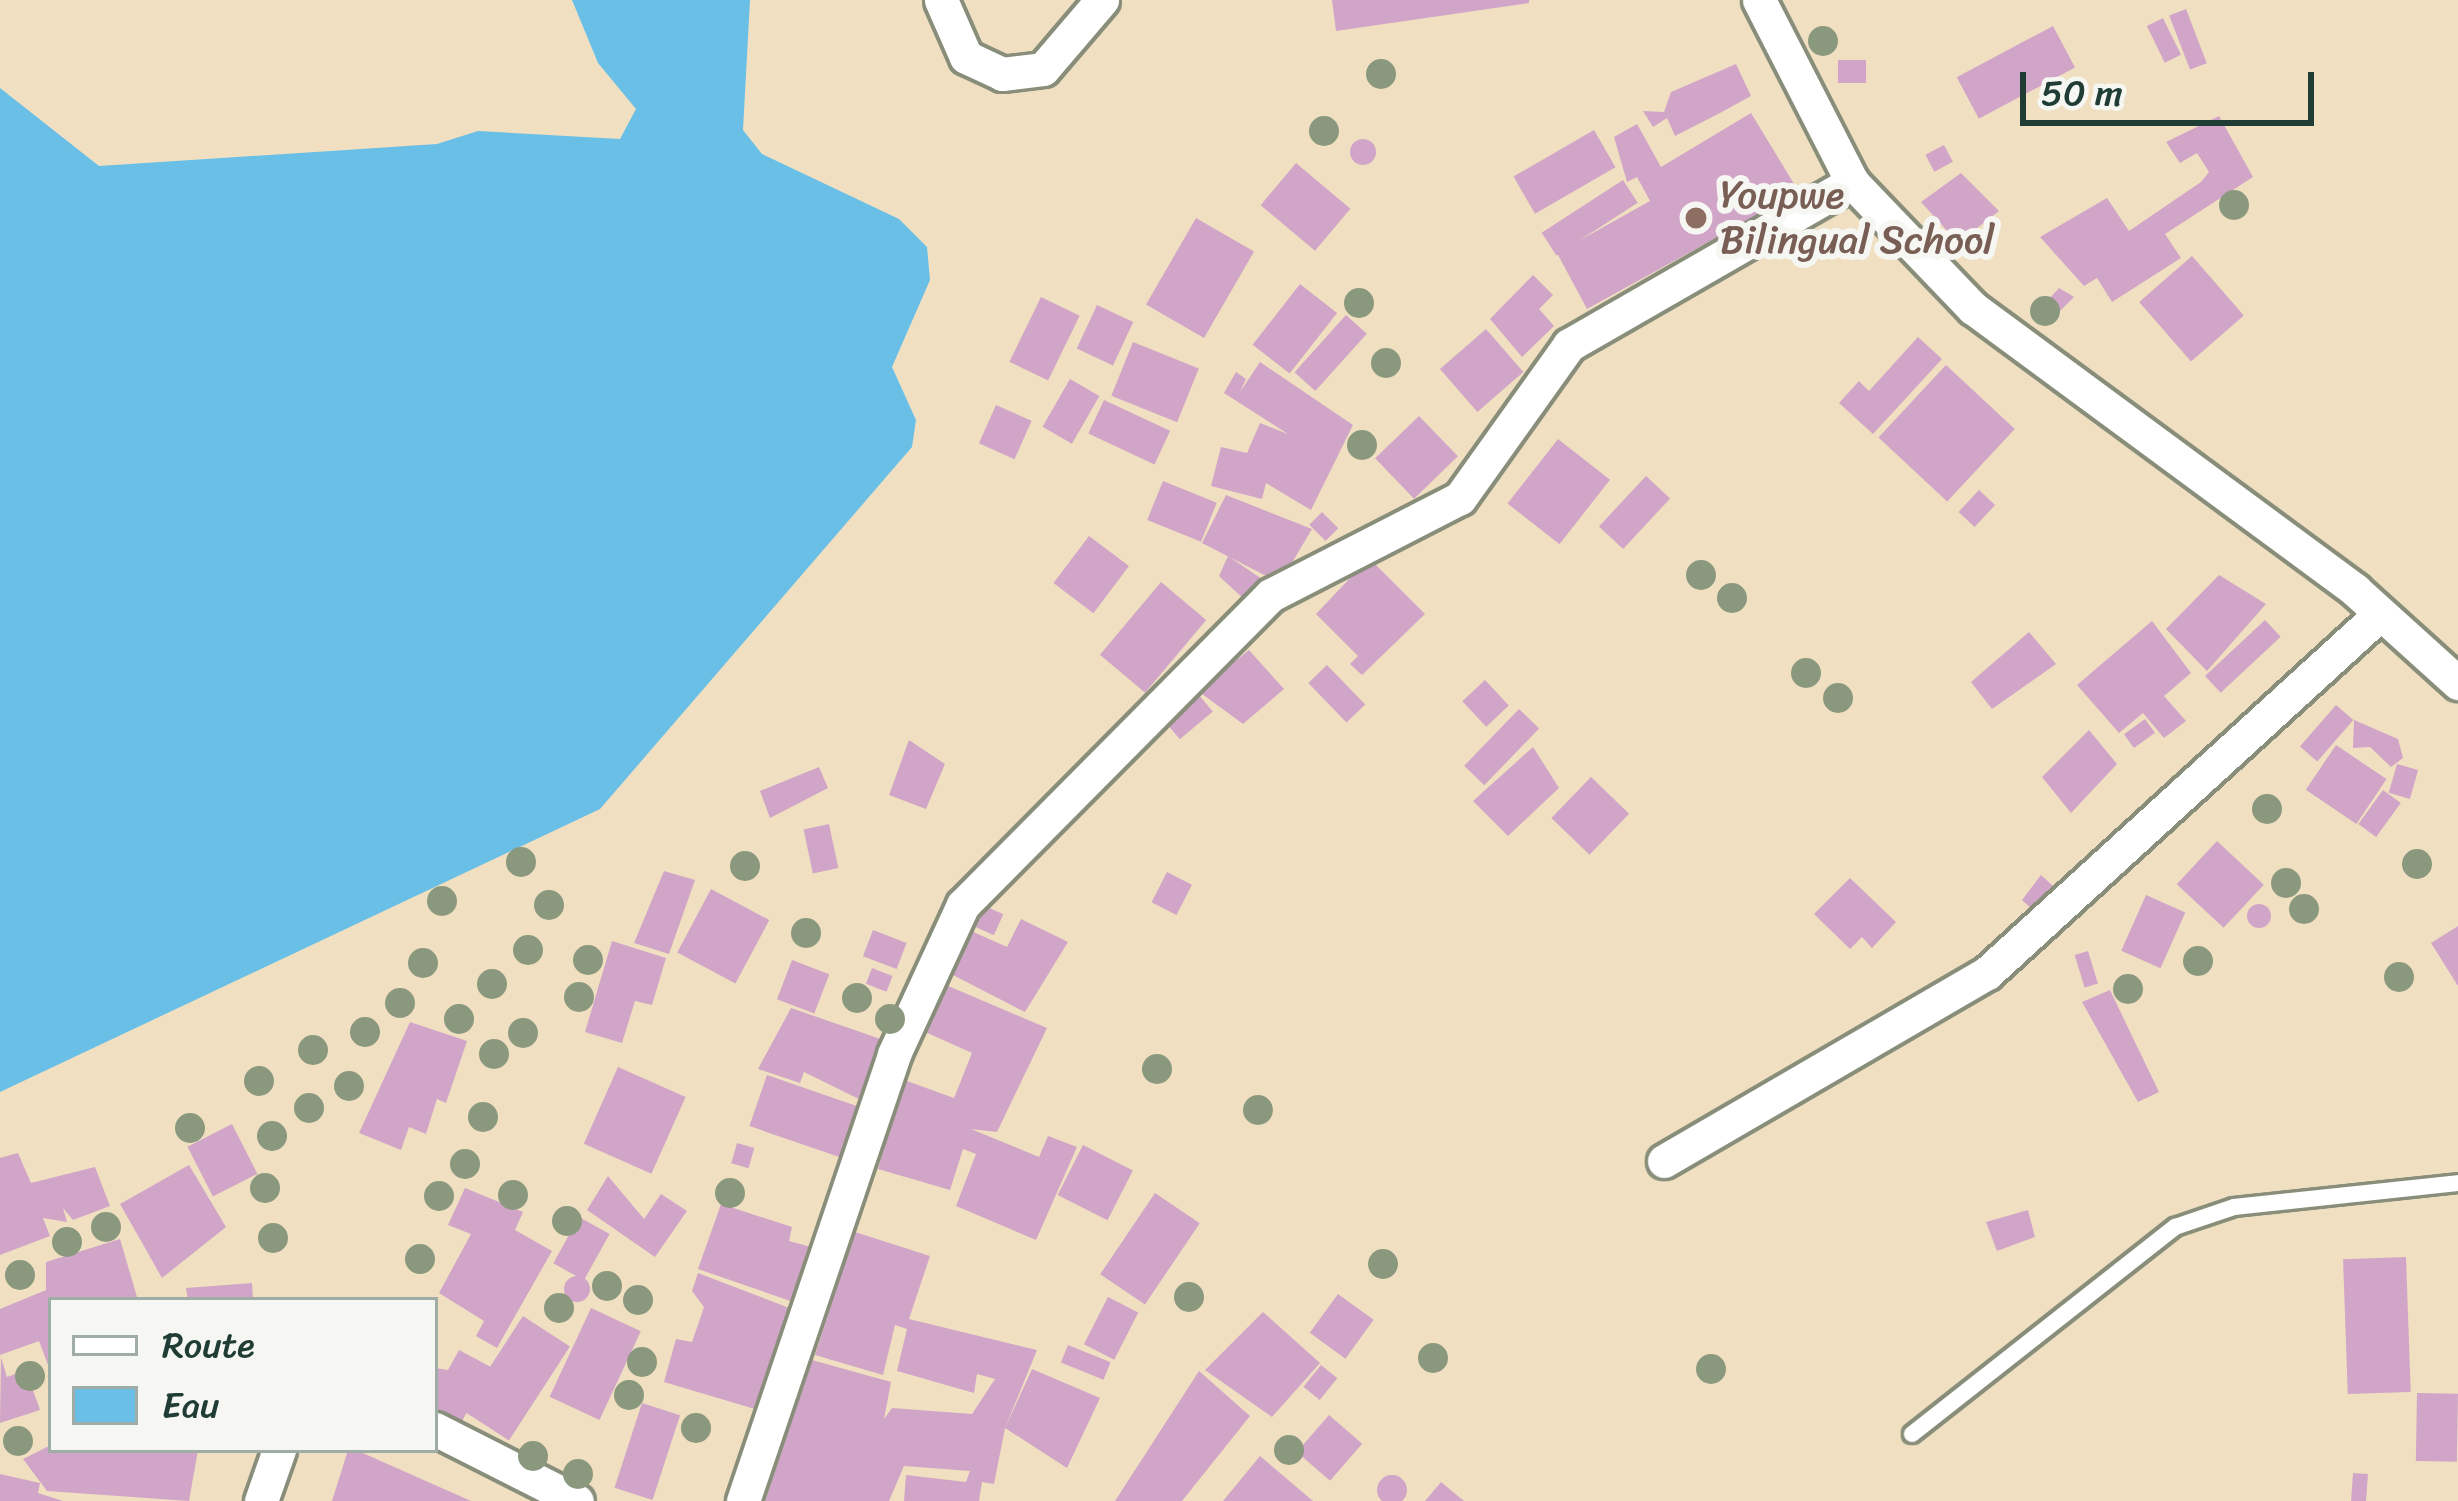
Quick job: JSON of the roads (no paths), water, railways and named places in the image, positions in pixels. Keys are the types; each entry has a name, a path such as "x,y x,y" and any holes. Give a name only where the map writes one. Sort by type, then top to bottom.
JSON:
{"street":[{"path":"941,0 966,57 1002,74 1043,69 1102,0"},
{"path":"1759,0 1852,182 1973,308 2380,614 2458,683"},
{"path":"743,1501 894,1054 963,905 1271,595 1460,498 1569,345 1852,182"},
{"path":"1664,1161 1987,974 2380,614"},
{"path":"438,1432 577,1501"},
{"path":"261,1501 278,1453"}],"lane":[{"path":"1912,1434 2175,1227 2234,1207 2458,1184"}],"water":[{"path":"572,0 750,0 743,130 762,154 899,219 927,247 930,280 892,367 916,420 912,447 600,809 0,1092 0,88 99,166 437,144 478,131 620,139 636,109 598,63"}],"place":[{"name":"Youpwe Bilingual School","path":"1696,218"}]}
